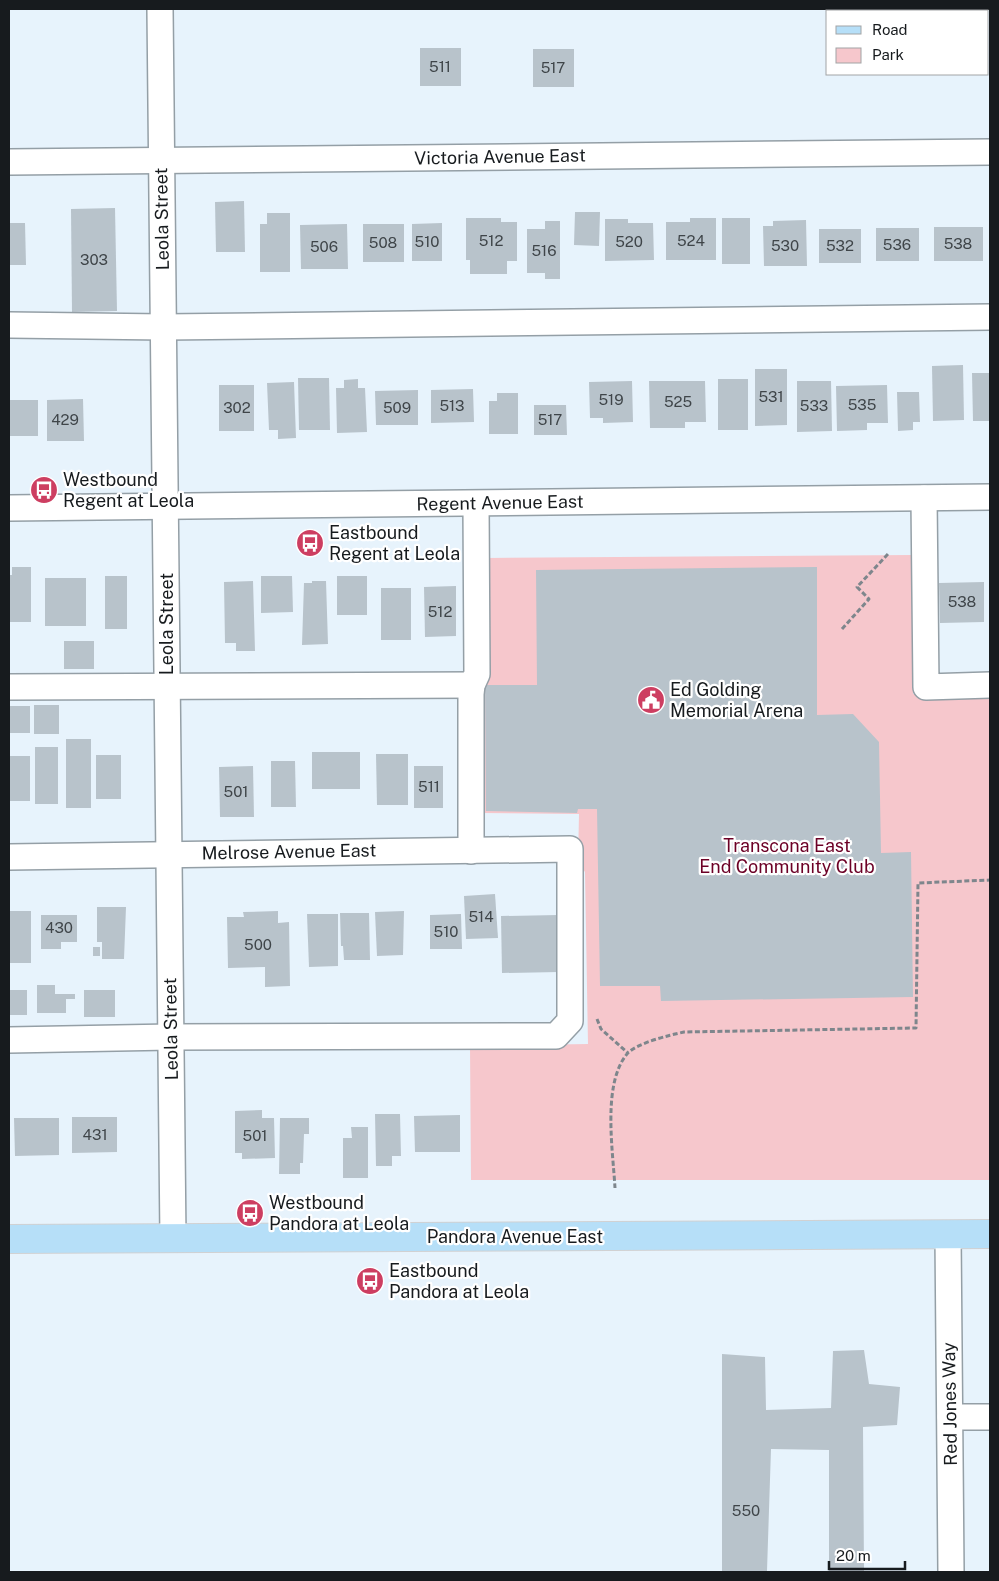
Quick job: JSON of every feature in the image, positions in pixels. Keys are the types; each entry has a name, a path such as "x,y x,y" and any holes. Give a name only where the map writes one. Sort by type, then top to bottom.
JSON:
{"main road":[{"name":"Pandora Avenue East","path":"9,1239 990,1234"}],"street":[{"name":"Leola Street","path":"160,9 172,1239"},
{"name":"Victoria Avenue East","path":"9,162 990,152"},
{"path":"9,325 164,327 990,317"},
{"name":"Regent Avenue East","path":"9,508 990,497"},
{"path":"924,498 926,687 990,685"},
{"path":"472,850 472,685 478,674 476,504"},
{"path":"9,687 472,685"},
{"name":"Melrose Avenue East","path":"9,857 570,849 570,1021 556,1036 171,1037"},
{"path":"9,1040 171,1037"},
{"name":"Red Jones Way","path":"948,1235 951,1572"},
{"path":"950,1417 990,1417"}],"path":[{"path":"842,629 868,599 857,587 888,554"},
{"path":"615,1188 613,1084 628,1053 658,1038 684,1032 916,1028 918,883 990,880"}],"green space":[{"name":"Transcona East End Community Club","path":"912,555 913,694 990,694 990,1180 471,1180 470,1046 588,1044 585,872 578,862 579,814 482,813 482,685 487,558"}],"building":[{"path":"420,48 461,48 461,86 420,86"},
{"path":"533,49 574,49 574,87 533,87"},
{"path":"244,201 245,252 216,252 215,202"},
{"path":"115,208 117,311 72,312 71,209"},
{"path":"575,212 600,212 599,246 574,245"},
{"path":"267,213 290,213 290,272 260,272 260,224 267,224"},
{"path":"466,218 501,218 501,222 517,222 517,261 507,261 507,274 470,274 470,260 466,260"},
{"path":"690,218 716,218 716,260 666,260 666,222 690,222"},
{"path":"722,218 750,218 750,264 722,264"},
{"path":"605,219 628,219 628,223 653,223 654,260 605,261"},
{"path":"806,220 807,266 764,266 763,226 773,226 773,221"},
{"path":"545,221 560,221 560,279 545,279 545,273 527,273 527,229 545,229"},
{"path":"9,223 25,223 26,265 9,265"},
{"path":"442,223 442,261 412,261 412,224"},
{"path":"347,224 348,269 301,269 300,225"},
{"path":"363,224 404,224 404,262 363,262"},
{"path":"934,227 983,227 983,261 934,261"},
{"path":"876,228 919,228 919,261 876,261"},
{"path":"819,229 861,229 861,263 819,263"},
{"path":"963,365 964,420 933,421 932,366"},
{"path":"755,369 787,369 787,425 755,426"},
{"path":"972,373 990,373 990,421 973,421"},
{"path":"298,378 329,378 330,430 299,430"},
{"path":"358,379 358,388 365,388 367,432 337,433 336,388 344,388 344,380"},
{"path":"718,379 748,379 748,430 718,430"},
{"path":"632,381 633,422 603,423 603,418 590,418 589,382"},
{"path":"649,381 705,381 706,422 685,422 685,428 650,428"},
{"path":"797,381 831,381 832,431 797,432"},
{"path":"294,382 296,438 278,439 278,430 269,430 267,383"},
{"path":"219,385 254,385 254,431 219,431"},
{"path":"887,385 888,423 867,423 867,430 837,431 836,386"},
{"path":"473,389 474,422 431,423 431,390"},
{"path":"418,390 418,425 376,425 375,391"},
{"path":"897,392 919,392 920,422 913,422 913,430 898,431"},
{"path":"497,393 518,393 518,434 489,434 489,401 497,401"},
{"path":"83,399 84,441 47,441 47,400"},
{"path":"9,400 38,400 38,436 9,436"},
{"path":"534,405 566,405 567,435 534,435"},
{"path":"12,567 31,567 31,622 9,622 9,575 12,575"},
{"path":"817,567 817,715 853,714 879,742 881,853 911,852 913,997 661,1001 660,986 600,986 597,809 578,809 577,813 486,811 485,685 537,685 536,570"},
{"path":"105,576 127,576 127,629 105,629"},
{"path":"261,576 292,576 293,612 261,613"},
{"path":"337,576 367,576 367,615 337,615"},
{"path":"45,578 86,578 86,626 45,626"},
{"path":"253,581 255,651 236,651 236,643 225,643 224,582"},
{"path":"312,581 326,581 328,644 302,645 304,583 312,583"},
{"path":"984,582 984,622 940,623 939,583"},
{"path":"456,586 456,636 425,637 424,587"},
{"path":"381,588 411,588 411,640 381,640"},
{"path":"64,641 94,641 94,669 64,669"},
{"path":"34,705 59,705 59,734 34,734"},
{"path":"9,706 30,706 30,733 9,733"},
{"path":"66,739 91,739 91,808 66,808"},
{"path":"35,747 58,747 58,804 35,804"},
{"path":"312,752 360,752 360,789 312,789"},
{"path":"376,754 408,754 408,805 377,805"},
{"path":"96,755 121,755 121,799 96,799"},
{"path":"9,756 30,756 30,801 9,801"},
{"path":"271,761 295,761 296,807 271,807"},
{"path":"253,766 254,817 220,817 219,767"},
{"path":"414,766 443,766 443,808 414,808"},
{"path":"495,894 498,938 466,939 464,896"},
{"path":"97,907 126,907 124,959 102,959 102,942 97,942"},
{"path":"9,911 31,911 31,963 9,963"},
{"path":"278,911 278,923 289,922 290,986 265,987 265,967 228,968 227,917 244,917 243,912"},
{"path":"404,911 403,955 377,956 375,912"},
{"path":"340,913 369,913 370,960 344,960 343,946 341,946"},
{"path":"307,914 338,914 338,966 309,967"},
{"path":"461,914 462,949 430,949 430,915"},
{"path":"41,915 77,915 77,942 61,942 61,949 41,949"},
{"path":"558,915 559,972 502,973 501,916"},
{"path":"93,947 100,947 100,956 93,956"},
{"path":"37,985 55,985 55,994 75,994 75,999 66,999 66,1013 37,1013"},
{"path":"9,990 27,990 27,1015 9,1015"},
{"path":"84,990 115,990 115,1017 84,1017"},
{"path":"262,1110 262,1118 274,1118 275,1158 242,1159 242,1153 235,1153 235,1111"},
{"path":"375,1114 400,1114 401,1156 392,1156 392,1166 376,1166"},
{"path":"460,1115 460,1152 415,1152 414,1116"},
{"path":"72,1117 117,1117 117,1152 72,1153"},
{"path":"14,1118 59,1118 59,1155 15,1156"},
{"path":"280,1118 309,1118 309,1134 304,1134 303,1163 300,1163 300,1174 279,1174"},
{"path":"351,1127 368,1127 368,1178 343,1178 343,1138 352,1138"},
{"path":"864,1350 869,1384 900,1387 897,1425 863,1427 864,1572 829,1572 829,1450 771,1449 767,1571 722,1572 722,1354 765,1357 766,1410 831,1408 833,1351"}],"place":[{"name":"Westbound Regent at Leola","path":"44,490"},
{"name":"Eastbound Regent at Leola","path":"310,543"},
{"name":"Ed Golding Memorial Arena","path":"651,700"},
{"name":"Westbound Pandora at Leola","path":"250,1213"},
{"name":"Eastbound Pandora at Leola","path":"370,1281"}]}
